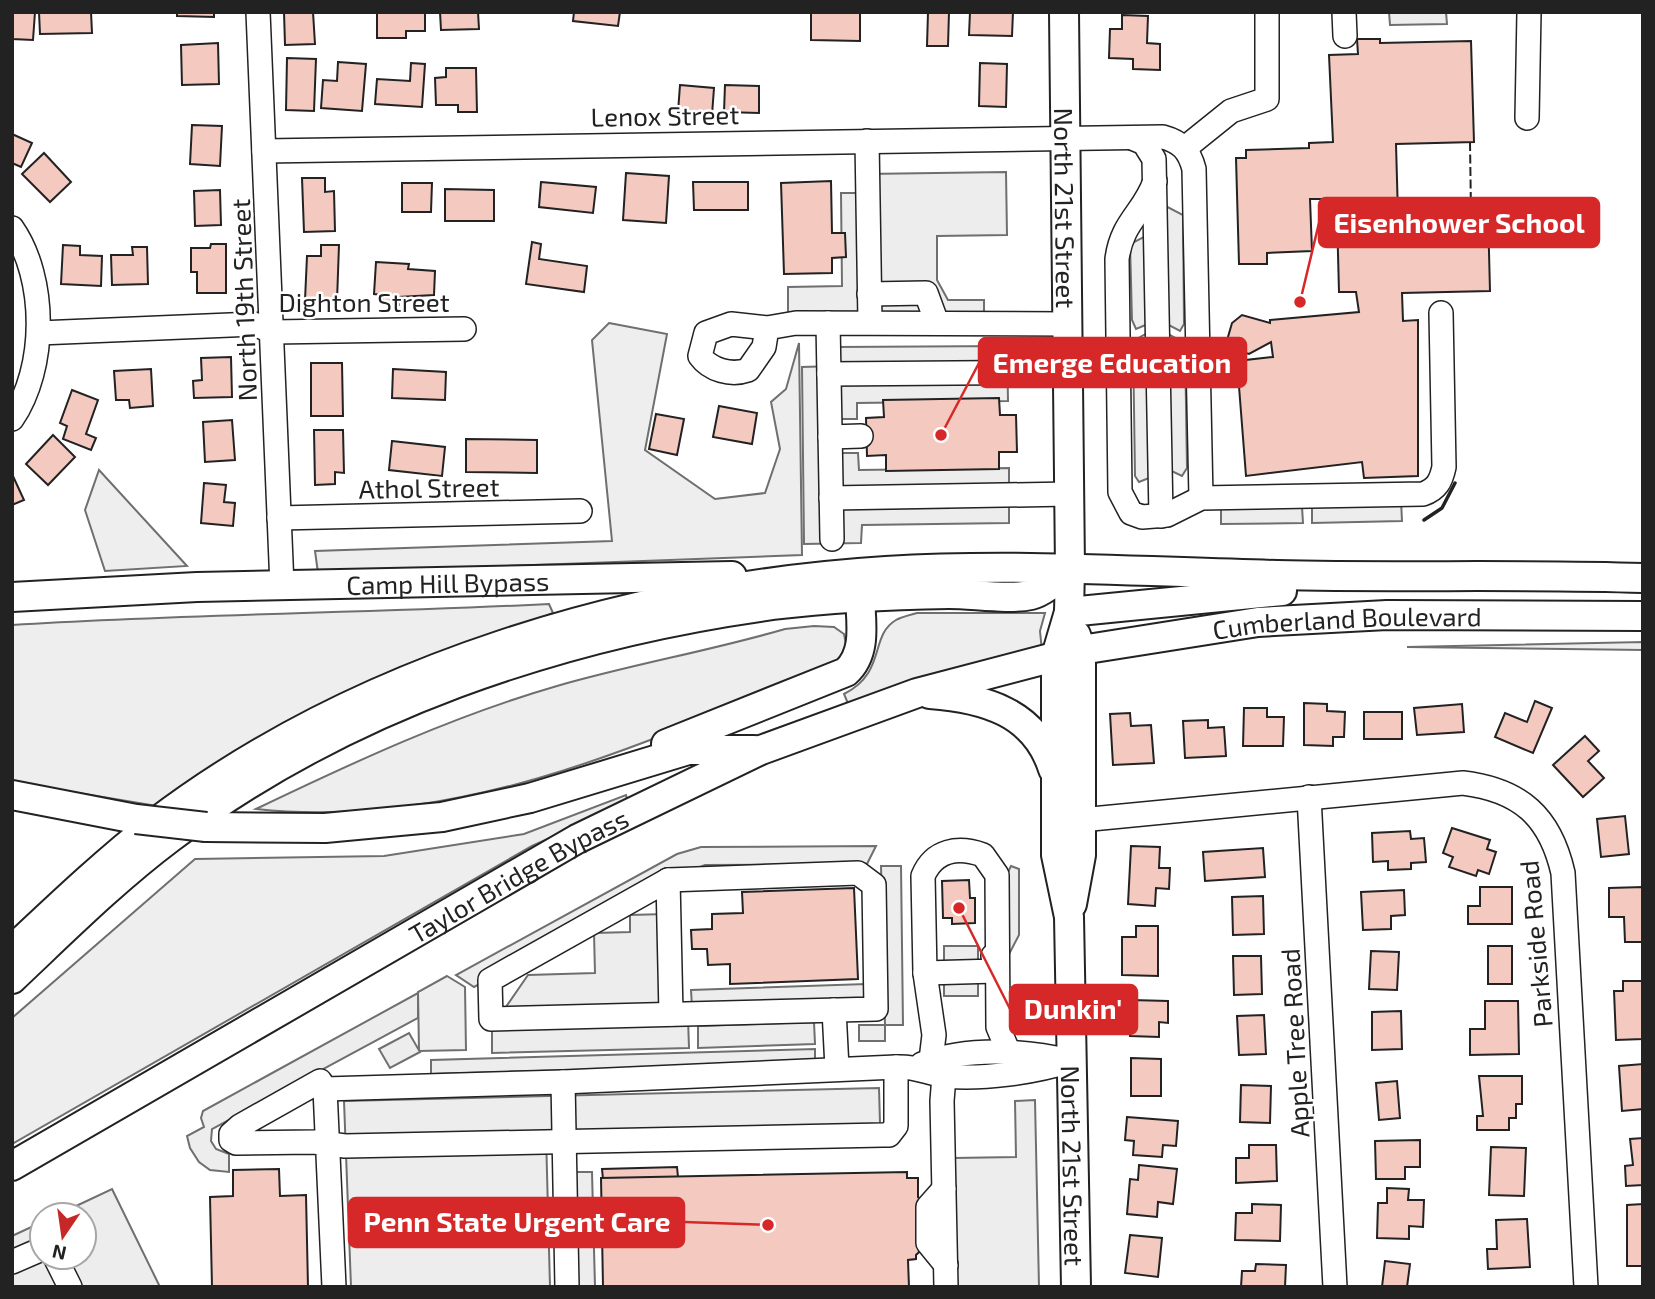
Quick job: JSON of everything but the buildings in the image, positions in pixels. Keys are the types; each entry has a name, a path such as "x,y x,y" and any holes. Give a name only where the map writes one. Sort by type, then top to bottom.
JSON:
{"main road":[{"name":"North 21st Street","path":"1065,12 1070,569 1068,653 1056,780 1056,855 1069,917"},
{"path":"12,950 108,862 158,821 251,760 400,685 503,645 610,614 716,593 882,572 1070,569"},
{"path":"12,979 129,871 170,837 274,771 408,704 510,665 615,634 720,613 860,597 1033,595 1070,569"},
{"name":"Cumberland Boulevard","path":"1070,569 1404,579 1643,578"},
{"name":"Camp Hill Bypass","path":"12,597 282,586 882,572"},
{"path":"1069,612 1404,579"},
{"path":"582,783 707,726 846,672 854,664 860,646 860,597"},
{"name":"Cumberland Boulevard","path":"1068,653 1204,628 1314,618 1495,614 1643,616"},
{"name":"North 21st Street","path":"1068,653 1081,820 1081,855 1069,917 1076,1287"},
{"name":"Taylor Bridge Bypass","path":"12,1166 578,839 761,750 917,693 1068,653"},
{"path":"917,693 976,700 1011,713 1039,739 1049,756 1056,780"},
{"path":"12,795 136,819 206,827 285,829 402,821 480,810 582,783 688,750 761,750"}],"street":[{"name":"North 19th Street","path":"258,12 282,586"},
{"path":"1201,498 1194,169 1185,148 1231,111 1267,99 1267,12"},
{"path":"1344,12 1345,36"},
{"path":"1527,118 1529,12"},
{"name":"Lenox Street","path":"264,151 1163,137 1177,141 1185,148"},
{"path":"1132,138 1151,150 1155,181 1161,516"},
{"path":"867,141 870,322"},
{"path":"1155,181 1148,197 1123,232 1119,245 1120,492 1126,508 1142,517 1175,513 1201,498 1423,495 1431,492 1442,479 1444,467 1441,313"},
{"path":"12,228 29,258 39,332 33,375 12,419"},
{"path":"869,294 926,293 937,323"},
{"path":"767,328 796,323 870,322 1068,324"},
{"path":"828,323 832,539"},
{"name":"Dighton Street","path":"39,332 254,324 273,332 464,329"},
{"path":"829,374 1069,372"},
{"path":"830,437 861,436"},
{"path":"831,498 1070,494"},
{"name":"Athol Street","path":"279,518 580,512"},
{"name":"Parkside Road","path":"1081,820 1309,797 1474,784 1513,797 1532,811 1547,829 1558,850 1563,873 1586,1287"},
{"name":"Apple Tree Road","path":"1309,797 1335,1287"},
{"path":"334,1287 327,1143 325,1088 320,1081 240,1126 230,1138 236,1143 327,1143 345,1146 564,1144 889,1135 896,1126 934,1035 925,964 934,915 934,881 944,865 978,866 986,881 989,937 996,971 998,1027 1009,1053"},
{"path":"859,873 874,885 876,1009 834,1010 491,1018 490,980 668,880 859,873"},
{"path":"668,880 671,1014"},
{"path":"925,964 996,971"},
{"path":"834,1010 837,1068"},
{"path":"922,1067 944,1055 1032,1053 1070,1061"},
{"path":"325,1088 563,1082 837,1068 922,1067 1033,1073 1070,1061"},
{"path":"922,1067 944,1189 946,1276"},
{"path":"563,1082 567,1287"},
{"path":"62,1271 70,1287"}],"shaded area":[{"path":"1389,12 1446,12 1447,24 1390,25"},
{"path":"1006,172 1007,235 937,236 937,280 948,300 984,300 984,316 788,317 788,287 842,286 841,193 866,193 865,174"},
{"path":"1156,201 1183,215 1184,324 1180,331 1167,324 1166,333 1185,343 1187,468 1182,476 1161,466 1159,474 1139,482 1135,476 1133,341 1149,332 1148,324 1136,329 1132,320 1130,244 1156,231"},
{"path":"609,323 667,334 645,450 715,499 765,493 780,449 771,402 786,389 799,343 802,555 318,573 315,551 612,541 592,340"},
{"path":"1007,346 1008,401 857,403 857,419 829,419 829,453 858,453 859,470 1009,468 1009,523 862,525 861,543 804,544 802,367 836,366 836,347"},
{"path":"99,470 187,566 105,571 85,510"},
{"path":"1401,500 1402,521 1312,523 1312,507 1302,507 1303,523 1221,524 1221,503"},
{"path":"549,604 553,613 359,689 157,806 12,782 12,625"},
{"path":"917,613 1045,613 1040,631 1042,651 849,706 844,694 866,675 888,627 898,619"},
{"path":"834,627 844,634 846,644 839,661 699,721 556,773 482,793 408,806 333,812 256,809 404,741 518,698 586,678 785,629"},
{"path":"1643,642 1643,650 1407,647"},
{"path":"626,795 628,803 532,846 12,1144 12,1018 195,859 384,856 524,834"},
{"path":"876,846 867,864 705,865 685,873 474,987 456,975 677,854 701,847"},
{"path":"881,866 901,866 903,1025 885,1025"},
{"path":"1011,866 1019,869 1019,935 1007,958 1001,886"},
{"path":"665,914 668,1018 688,1018 689,1048 492,1053 492,1027 528,975 595,973 594,933 630,932 630,915"},
{"path":"944,946 978,946 978,996 944,996"},
{"path":"447,976 465,987 466,1050 419,1051 418,992"},
{"path":"866,984 866,1001 692,1007 691,990"},
{"path":"418,993 418,1018 212,1129 211,1141 216,1149 229,1154 229,1172 210,1170 199,1162 190,1148 187,1136 204,1127 201,1118 203,1111"},
{"path":"814,1022 815,1044 698,1048 698,1026"},
{"path":"859,1025 885,1025 885,1041 859,1041"},
{"path":"409,1033 420,1052 390,1068 379,1049"},
{"path":"815,1049 815,1063 431,1074 431,1060"},
{"path":"879,1088 880,1124 546,1134 550,1287 351,1287 344,1101"},
{"path":"1035,1100 1039,1287 957,1287 954,1158 1016,1157 1015,1101"},
{"path":"576,1172 592,1172 595,1287 578,1287"},
{"path":"112,1189 160,1287 12,1287 12,1236 28,1229 28,1271 98,1271 98,1201 87,1201"}],"fence":[{"path":"1470,142 1471,214"}],"wall":[{"path":"1424,520 1442,508 1455,483"}],"place":[{"name":"Eisenhower School","path":"1300,302"},
{"name":"Emerge Education","path":"941,435"},
{"name":"Dunkin'","path":"959,908"},
{"name":"Penn State Urgent Care","path":"768,1225"}]}
